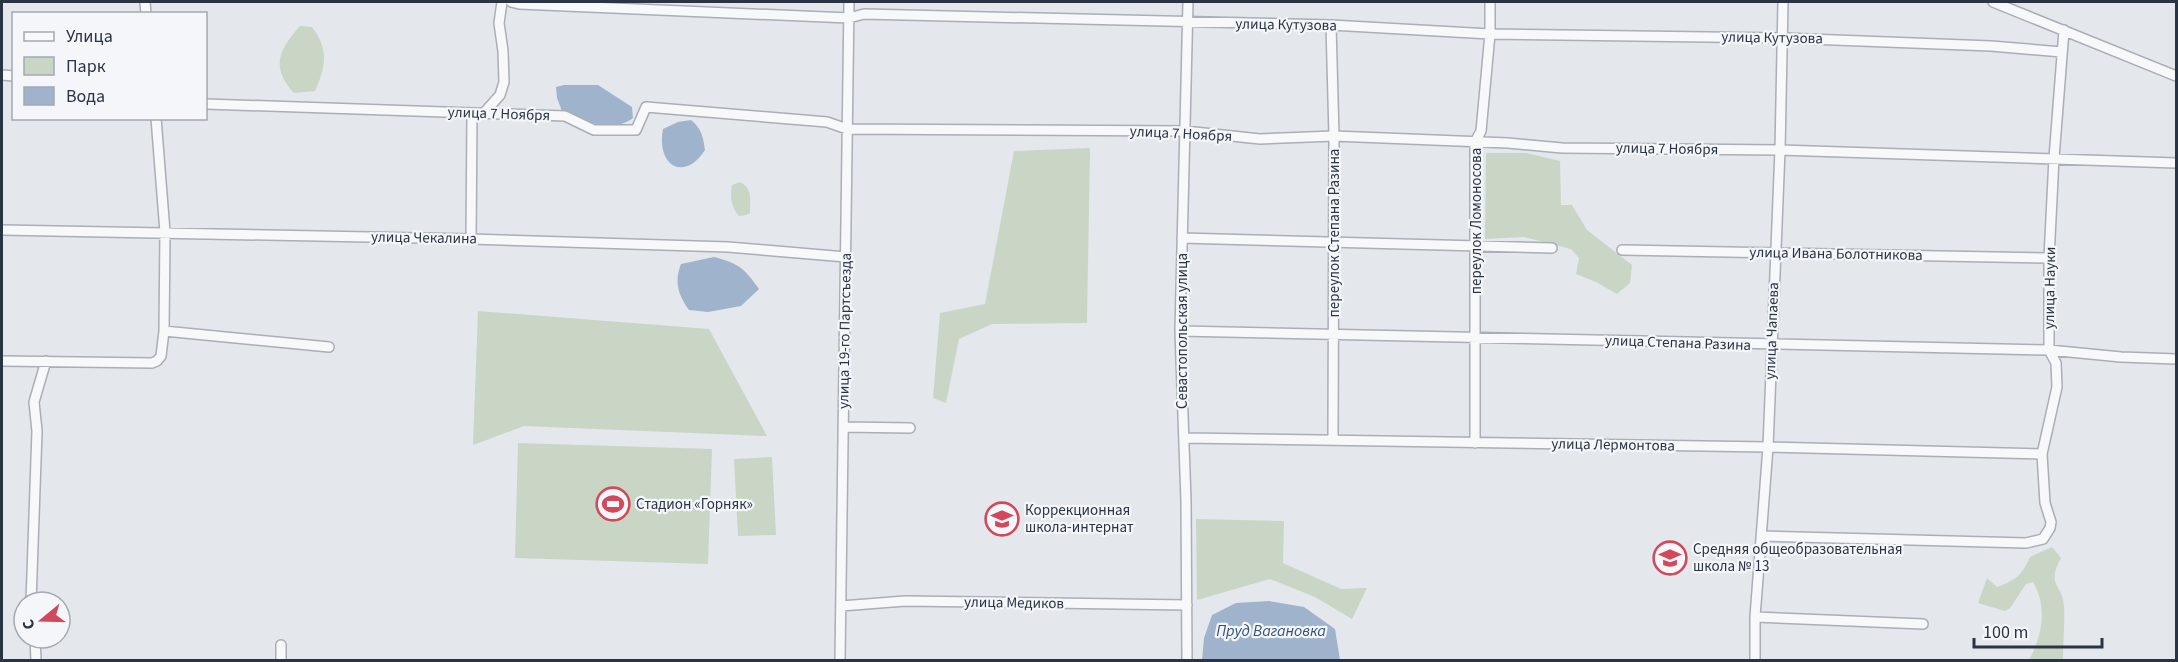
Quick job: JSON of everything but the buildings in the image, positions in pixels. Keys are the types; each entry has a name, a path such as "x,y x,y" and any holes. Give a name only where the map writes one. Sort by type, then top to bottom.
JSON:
{"street":[{"path":"483,114 500,95 504,82 499,23 502,2"},
{"name":"улица Кутузова","path":"511,2 849,18 864,15 1331,25 1490,34 1783,38 1991,46 2062,52"},
{"name":"улица 19-го Партсъезда","path":"840,660 849,2"},
{"name":"Севастопольская улица","path":"1187,660 1180,331 1188,2"},
{"name":"переулок Ломоносова","path":"1475,443 1475,142 1481,131 1490,34 1490,2"},
{"name":"улица Чапаева","path":"1755,660 1755,617 1768,447 1780,150 1783,2"},
{"path":"1993,2 2176,76"},
{"name":"переулок Степана Разина","path":"1331,25 1334,135 1333,440"},
{"name":"улица Науки","path":"1762,536 2026,543 2043,539 2048,534 2050,522 2044,503 2042,454 2057,387 2056,363 2049,350 2049,258 2064,30"},
{"name":"улица 7 Ноября","path":"207,104 565,116 594,130 636,130 646,107 827,122 847,129 1185,131 1260,139 1334,135 1562,148 1780,150 2176,163"},
{"path":"471,239 472,114"},
{"path":"2,361 152,363 158,361 161,356 164,331 165,232 156,120"},
{"name":"улица Чекалина","path":"2,230 471,239 728,247 846,257"},
{"path":"1182,238 1552,248"},
{"name":"улица Ивана Болотникова","path":"1622,250 2049,258"},
{"path":"164,331 329,347"},
{"name":"улица Степана Разина","path":"1180,331 2049,350 2121,357 2176,359"},
{"path":"31,590 37,431 34,402 46,361"},
{"path":"843,427 910,428"},
{"name":"улица Лермонтова","path":"1184,438 1768,447 2042,454"},
{"name":"улица Медиков","path":"841,606 905,601 1187,605"},
{"path":"1755,617 1923,624"},
{"path":"281,645 281,660"}],"green space":[{"path":"300,26 312,27 321,43 324,58 322,74 315,91 294,93 282,75 280,59 287,43"},
{"path":"1090,148 1087,323 992,324 959,339 946,403 933,398 940,313 985,304 1014,151"},
{"path":"1486,153 1526,153 1560,161 1561,205 1572,205 1587,230 1632,265 1630,283 1617,294 1576,274 1579,258 1571,249 1524,237 1485,239"},
{"path":"740,182 749,191 750,213 739,216 733,205 731,194 732,185"},
{"path":"478,311 709,329 767,436 524,426 473,445"},
{"name":"Стадион «Горняк»","path":"518,443 712,449 708,564 515,558"},
{"path":"772,457 776,535 738,536 734,459"},
{"path":"1196,519 1284,521 1283,563 1341,589 1367,588 1352,619 1315,597 1270,579 1197,600"},
{"path":"2052,547 2061,558 2055,579 2064,606 2063,659 2029,660 2042,622 2041,602 2033,582 2026,584 2010,608 2005,611 1978,603 1987,578 1997,587 2009,582 2021,573 2030,557"}],"water":[{"path":"598,85 632,107 633,118 625,123 607,125 589,122 562,111 556,87"},
{"path":"691,120 698,127 705,150 689,166 674,165 664,152 663,129 678,122"},
{"path":"714,257 741,268 759,289 741,306 708,312 689,310 678,288 681,264"},
{"name":"Пруд Вагановка","path":"1269,601 1304,607 1335,629 1340,660 1202,660 1204,638 1212,615 1236,603"}],"place":[{"name":"Стадион «Горняк»","path":"613,504"},
{"name":"Коррекционная школа-интернат","path":"1002,519"},
{"name":"Средняя общеобразовательная школа № 13","path":"1670,558"}]}
